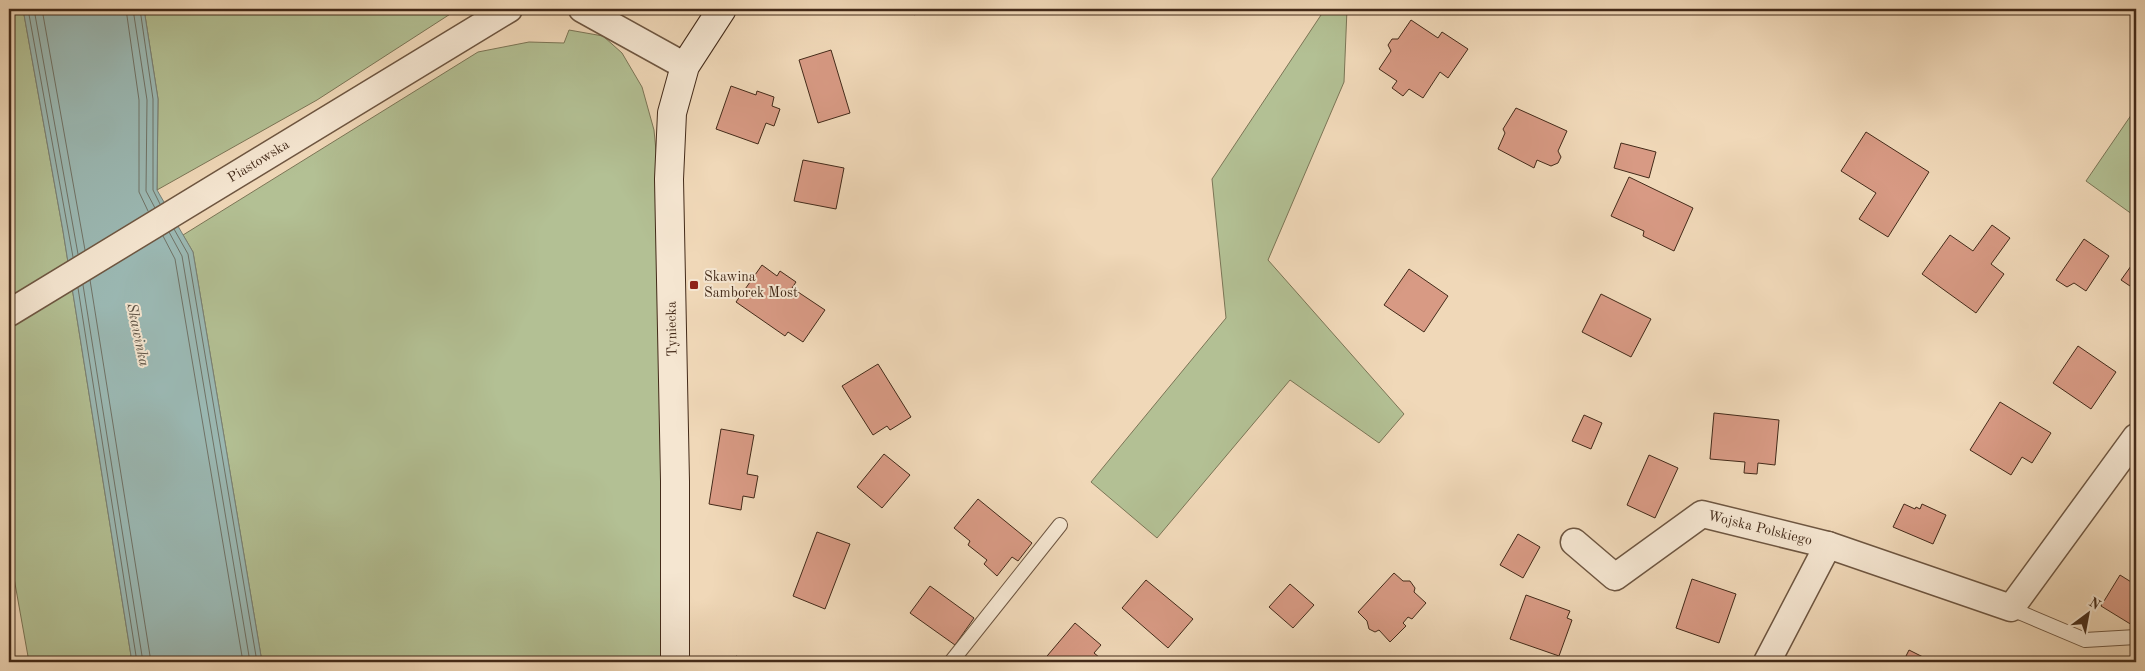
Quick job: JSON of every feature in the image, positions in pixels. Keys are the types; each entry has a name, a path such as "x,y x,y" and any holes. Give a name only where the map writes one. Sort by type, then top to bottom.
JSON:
{"street":[{"name":"Piastowska","path":"9,313 510,9"},
{"path":"582,9 685,66"},
{"name":"Tyniecka","path":"675,662 675,471 669,179 672,113 685,66 722,9"},
{"path":"2007,607 2011,608 2136,437"},
{"name":"Wojska Polskiego","path":"1574,542 1615,577 1702,514 1828,545 2007,607"},
{"name":"Wojska Polskiego","path":"1768,662 1828,545"}],"lane":[{"path":"951,662 1060,525"},
{"name":"Wojska Polskiego","path":"2007,607 2085,640 2136,637"}],"green space":[{"path":"9,9 23,9 63,231 132,662 29,662 9,550"},
{"path":"144,9 458,9 317,100 157,190 158,99"},
{"path":"1325,9 1347,9 1344,82 1268,260 1404,414 1379,443 1290,380 1157,538 1091,482 1226,318 1212,179"},
{"path":"569,30 603,36 622,53 642,87 654,130 660,192 663,662 262,662 193,252 183,235 478,52 529,42 564,43"},
{"path":"2136,108 2136,217 2086,181"}],"water":[{"name":"Skawinka","path":"23,9 144,9 158,99 157,190 193,252 262,662 132,662 63,231"}],"building":[{"path":"907,9 919,9 915,15"},
{"path":"1411,20 1438,38 1442,32 1468,49 1448,78 1440,72 1423,98 1409,89 1403,96 1392,88 1397,81 1379,69 1391,51 1388,45 1392,39 1398,39"},
{"path":"831,50 850,113 818,123 799,60"},
{"path":"731,86 756,95 757,91 774,97 772,106 780,109 774,126 766,123 758,144 716,129"},
{"path":"1516,108 1567,131 1558,151 1561,157 1558,163 1551,166 1537,160 1534,168 1498,149 1505,133 1503,129"},
{"path":"1866,132 1929,172 1888,237 1859,219 1876,193 1841,171"},
{"path":"1621,143 1656,152 1649,178 1614,168"},
{"path":"803,160 844,168 836,209 794,201"},
{"path":"1629,177 1693,208 1674,251 1643,236 1644,231 1611,216"},
{"path":"1992,225 2010,238 1991,264 2004,274 1976,313 1922,274 1950,235 1973,251"},
{"path":"2084,239 2109,256 2086,291 2074,283 2067,287 2056,280"},
{"path":"2136,259 2136,290 2121,280"},
{"path":"762,265 777,276 780,271 796,282 792,288 825,310 803,342 788,332 785,336 736,302"},
{"path":"1409,269 1448,296 1424,332 1384,305"},
{"path":"1601,294 1651,319 1631,357 1582,332"},
{"path":"2078,346 2116,372 2091,409 2053,383"},
{"path":"878,364 911,417 890,430 887,426 873,435 842,386"},
{"path":"2000,402 2051,433 2032,463 2022,457 2011,475 1970,450"},
{"path":"1714,413 1779,420 1775,465 1758,463 1757,474 1744,473 1745,462 1710,459"},
{"path":"1584,415 1602,423 1591,449 1572,441"},
{"path":"721,429 754,435 747,474 758,476 754,498 743,496 741,510 709,504"},
{"path":"884,454 910,475 882,508 857,487"},
{"path":"1649,455 1678,468 1655,518 1627,505"},
{"path":"978,499 1032,543 1018,561 1012,557 997,576 984,564 987,560 968,545 970,541 954,528"},
{"path":"1904,504 1920,509 1922,504 1946,515 1933,544 1893,527"},
{"path":"817,532 850,544 825,609 793,596"},
{"path":"1518,534 1540,547 1523,578 1500,565"},
{"path":"1394,573 1403,581 1410,581 1415,588 1414,592 1426,603 1412,619 1408,617 1403,623 1406,626 1390,642 1379,630 1375,632 1369,629 1367,621 1358,612"},
{"path":"2120,575 2136,585 2136,618 2132,625 2101,606"},
{"path":"1692,579 1736,594 1719,643 1676,628"},
{"path":"1146,580 1193,619 1168,648 1122,608"},
{"path":"1290,584 1314,605 1293,628 1269,607"},
{"path":"930,586 974,618 955,645 910,613"},
{"path":"1526,595 1570,611 1567,618 1572,620 1559,656 1510,639"},
{"path":"1075,623 1101,645 1094,653 1105,662 1042,662"},
{"path":"1909,650 1933,662 1903,662"},
{"path":"736,656 748,662 733,662"}],"place":[{"name":"Skawina Samborek Most","path":"694,285"}]}
